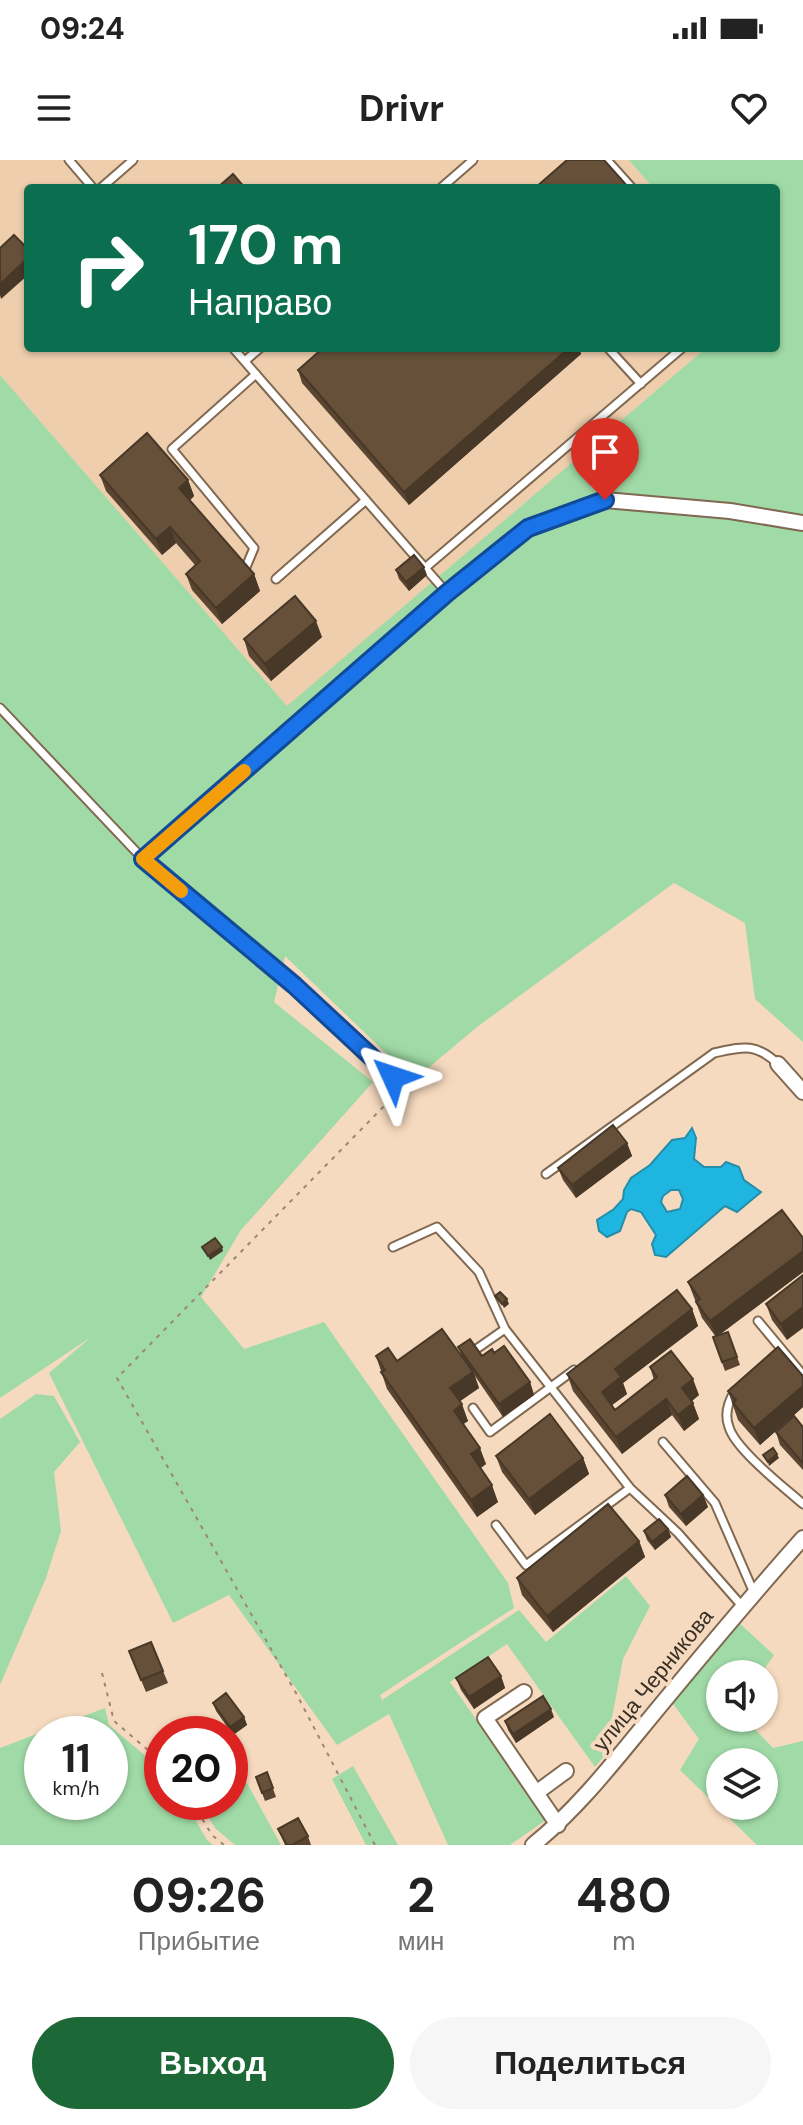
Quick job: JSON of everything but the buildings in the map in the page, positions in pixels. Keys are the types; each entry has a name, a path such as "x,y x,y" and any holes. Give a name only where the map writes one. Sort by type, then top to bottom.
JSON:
{"street":[{"path":"143,859 447,593 528,528 605,500 730,511 803,523"},
{"path":"778,1064 803,1092"},
{"name":"улица Черникова","path":"533,1845 558,1825 593,1787 742,1606 803,1538"},
{"path":"524,1692 485,1718 558,1825"},
{"path":"536,1793 566,1771"}],"lane":[{"path":"69,160 90,184"},
{"path":"106,184 133,160"},
{"path":"446,184 473,160"},
{"path":"607,160 628,184"},
{"path":"451,180 455,184"},
{"path":"237,352 447,593"},
{"path":"245,361 255,352"},
{"path":"612,352 641,384"},
{"path":"425,568 677,352"},
{"path":"246,567 254,548 168,448 256,374"},
{"path":"276,579 366,500"},
{"path":"0,708 143,859 294,985 393,1077"},
{"path":"546,1174 714,1053 747,1047 764,1051 778,1064"},
{"path":"393,1247 437,1227 479,1272 505,1329 630,1488 678,1533 742,1606"},
{"path":"758,1321 803,1375"},
{"path":"475,1350 505,1329"},
{"path":"772,1361 784,1352"},
{"path":"473,1408 490,1432 576,1369"},
{"path":"748,1380 736,1389 729,1401 726,1416 729,1431 763,1470 803,1504"},
{"path":"663,1442 715,1503 754,1593"},
{"path":"496,1525 526,1565 630,1488"}],"path":[{"path":"375,1845 296,1693 117,1378 397,1093 393,1077"},
{"path":"102,1673 114,1721 144,1747"},
{"path":"203,1820 212,1835 224,1845"}],"shaded area":[{"path":"0,160 629,160 650,184 24,184 24,352 701,352 287,706 0,375"}],"green space":[{"path":"629,160 803,160 803,1042 755,999 745,923 674,883 477,1027 414,1080 285,956 274,1002 373,1082 241,1230 201,1297 244,1349 324,1322 508,1583 514,1608 380,1695 382,1700 519,1610 546,1642 626,1576 650,1606 623,1659 605,1755 595,1767 507,1644 450,1682 546,1820 510,1845 448,1845 389,1714 337,1745 229,1595 173,1623 49,1373 91,1337 0,1398 0,375 287,706 701,352 780,352 780,184 650,184"},
{"path":"36,1394 54,1396 80,1442 54,1472 61,1531 46,1578 0,1685 0,1419"},
{"path":"736,1620 774,1655 771,1660 706,1660 706,1732 758,1732 773,1748 706,1748 706,1795 680,1770 699,1739 671,1701"},
{"path":"105,1708 107,1716 84,1716"},
{"path":"24,1739 24,1820 128,1820 128,1741 144,1755 144,1820 195,1820 213,1845 0,1845 0,1748"},
{"path":"803,1741 803,1845 757,1845 731,1820 778,1820 778,1748 773,1748"},
{"path":"353,1766 398,1845 366,1845 332,1779"},
{"path":"248,1785 281,1845 235,1845 210,1820 248,1820"}],"water":[{"path":"692,1128 696,1138 694,1159 704,1167 721,1167 726,1162 739,1167 744,1180 761,1192 737,1212 725,1206 666,1257 655,1255 652,1244 656,1235 641,1212 631,1209 620,1231 607,1237 599,1231 597,1220 623,1199 631,1178 650,1165 672,1140 685,1138","holes":["671,1190 679,1190 683,1199 680,1209 667,1212 661,1202 663,1196"]}],"slow traffic":[{"path":"181,891 143,859 244,771"}],"route":[{"path":"393,1077 294,985 143,859 447,593 528,528 605,500"}]}
